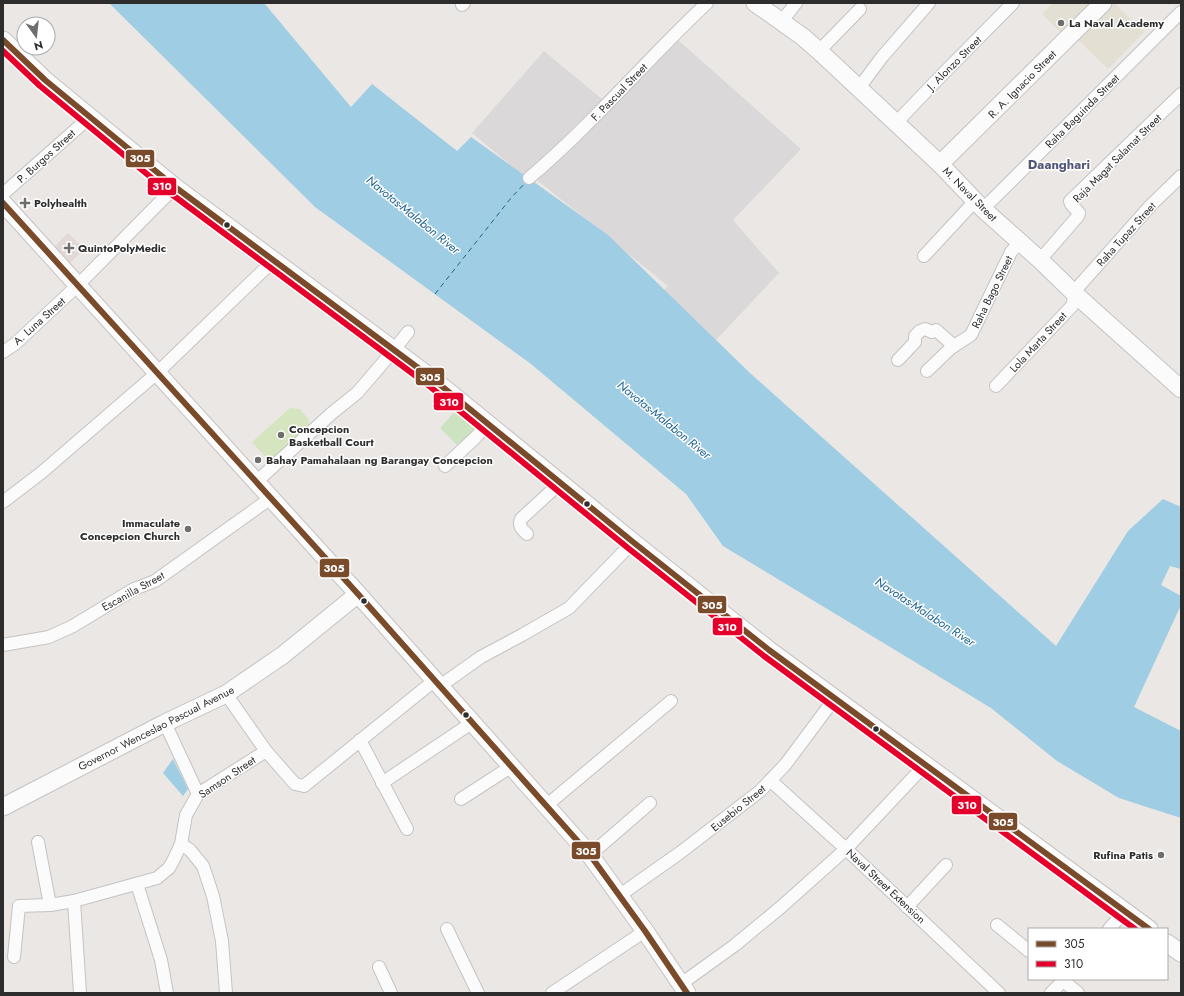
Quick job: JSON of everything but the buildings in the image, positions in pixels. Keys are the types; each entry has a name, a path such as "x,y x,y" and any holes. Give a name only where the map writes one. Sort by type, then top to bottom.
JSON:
{"main road":[{"name":"M. Naval Street","path":"755,3 782,21 819,51 940,164 979,205 1181,389"},
{"name":"R. A. Ignacio Street","path":"940,164 1103,3"},
{"path":"3,40 45,80 175,186 433,379 633,542 769,650 1147,928"},
{"path":"3,203 358,594 547,805 590,855 620,895 684,988"},
{"name":"Governor Wenceslao Pascual Avenue","path":"3,806 165,723 226,694 283,655 358,594"},
{"path":"1168,944 1181,953"}],"street":[{"name":"F. Pascual Street","path":"529,178 557,155 707,3"},
{"path":"782,21 796,3"},
{"path":"859,88 882,57 930,3"},
{"name":"J. Alonzo Street","path":"896,123 1013,3"},
{"path":"1176,3 1181,8"},
{"path":"819,51 860,9"},
{"name":"Raha Baguinda Street","path":"924,256 1181,12"},
{"name":"Raja Magat Salamat Street","path":"1040,260 1078,216 1079,213 1070,204 1070,201 1181,94"},
{"name":"P. Burgos Street","path":"3,194 90,117"},
{"name":"Raha Tupaz Street","path":"1075,294 1079,286 1152,205 1181,176"},
{"name":"A. Luna Street","path":"3,352 15,344 78,285 175,186"},
{"name":"Raha Bago Street","path":"927,371 951,348 971,335 1011,252 1020,242"},
{"path":"3,502 41,473 157,373 274,260"},
{"name":"Lola Marta Street","path":"996,386 1072,306 1075,294"},
{"path":"898,360 915,342 915,336 920,331 925,329 932,332 936,330 954,346"},
{"path":"256,482 332,413 357,393 408,332"},
{"path":"445,466 476,437 487,424"},
{"path":"527,534 520,527 519,523 521,519 560,483"},
{"name":"Escanilla Street","path":"3,645 49,637 73,626 134,589 155,581 271,498"},
{"path":"226,694 266,751 295,784 304,786 360,740 437,683 481,656 569,608 633,542"},
{"name":"Eusebio Street","path":"620,895 710,831 760,791 785,765 835,698"},
{"path":"547,805 671,701"},
{"path":"382,783 473,722"},
{"path":"165,723 198,794"},
{"path":"360,740 407,829"},
{"name":"Samson Street","path":"14,957 19,906 74,904 157,878 169,868 181,844 186,815 198,794 266,751"},
{"path":"684,988 781,906 846,848 925,765"},
{"path":"461,799 512,766"},
{"name":"Naval Street Extension","path":"771,780 846,848 999,993"},
{"path":"590,855 650,803"},
{"path":"38,842 50,905"},
{"path":"181,844 190,850 203,866 213,896 222,941 226,993"},
{"path":"907,906 946,865"},
{"path":"137,884 161,960 167,993"},
{"path":"74,904 80,993"},
{"path":"1110,928 1125,911"},
{"path":"997,925 1028,950"},
{"path":"447,929 478,993"},
{"path":"552,993 645,931"},
{"path":"379,967 391,993"},
{"path":"1051,993 1063,980 1078,993"}],"shaded area":[{"name":"La Naval Academy","path":"1053,3 1091,3 1060,32 1042,14"},
{"path":"1114,3 1144,32 1108,69 1078,40"},
{"path":"678,40 801,149 733,220 779,273 685,373 643,306 668,286 537,180"},
{"path":"544,51 602,99 525,177 472,133"},
{"name":"QuintoPolyMedic","path":"68,233 84,249 70,263 54,247"}],"green space":[{"name":"Concepcion Basketball Court","path":"290,408 300,409 309,420 309,428 272,464 252,442"},
{"path":"458,408 479,426 459,447 440,428"}],"water":[{"name":"Navotas-Malabon River","path":"109,3 264,3 351,107 372,84 457,151 471,137 608,235 750,373 1056,646 1128,531 1163,499 1181,507 1181,569 1170,566 1161,585 1181,596 1181,605 1134,707 1181,731 1181,818 1119,798 1057,761 991,708 723,546 686,494 531,364 315,207"},
{"path":"173,759 188,789 183,796 163,773"}],"ferry route":[{"path":"435,294 511,198 526,182"}],"transit line":[{"name":"305","path":"3,40 45,80 175,187 433,379 633,542 769,650 1148,928"},
{"name":"310","path":"3,51 40,86 170,193 428,385 628,548 764,656 1134,928"},
{"name":"305","path":"3,203 358,594 590,855 645,931 687,993"}],"place":[{"name":"La Naval Academy","path":"1061,23"},
{"name":"Polyhealth","path":"25,203"},
{"name":"QuintoPolyMedic","path":"69,248"},
{"name":"Concepcion Basketball Court","path":"281,435"},
{"name":"Bahay Pamahalaan ng Barangay Concepcion","path":"258,460"},
{"name":"Immaculate Concepcion Church","path":"188,529"},
{"name":"Rufina Patis","path":"1161,855"}],"district":[{"name":"Daanghari","path":"1059,164"}]}
